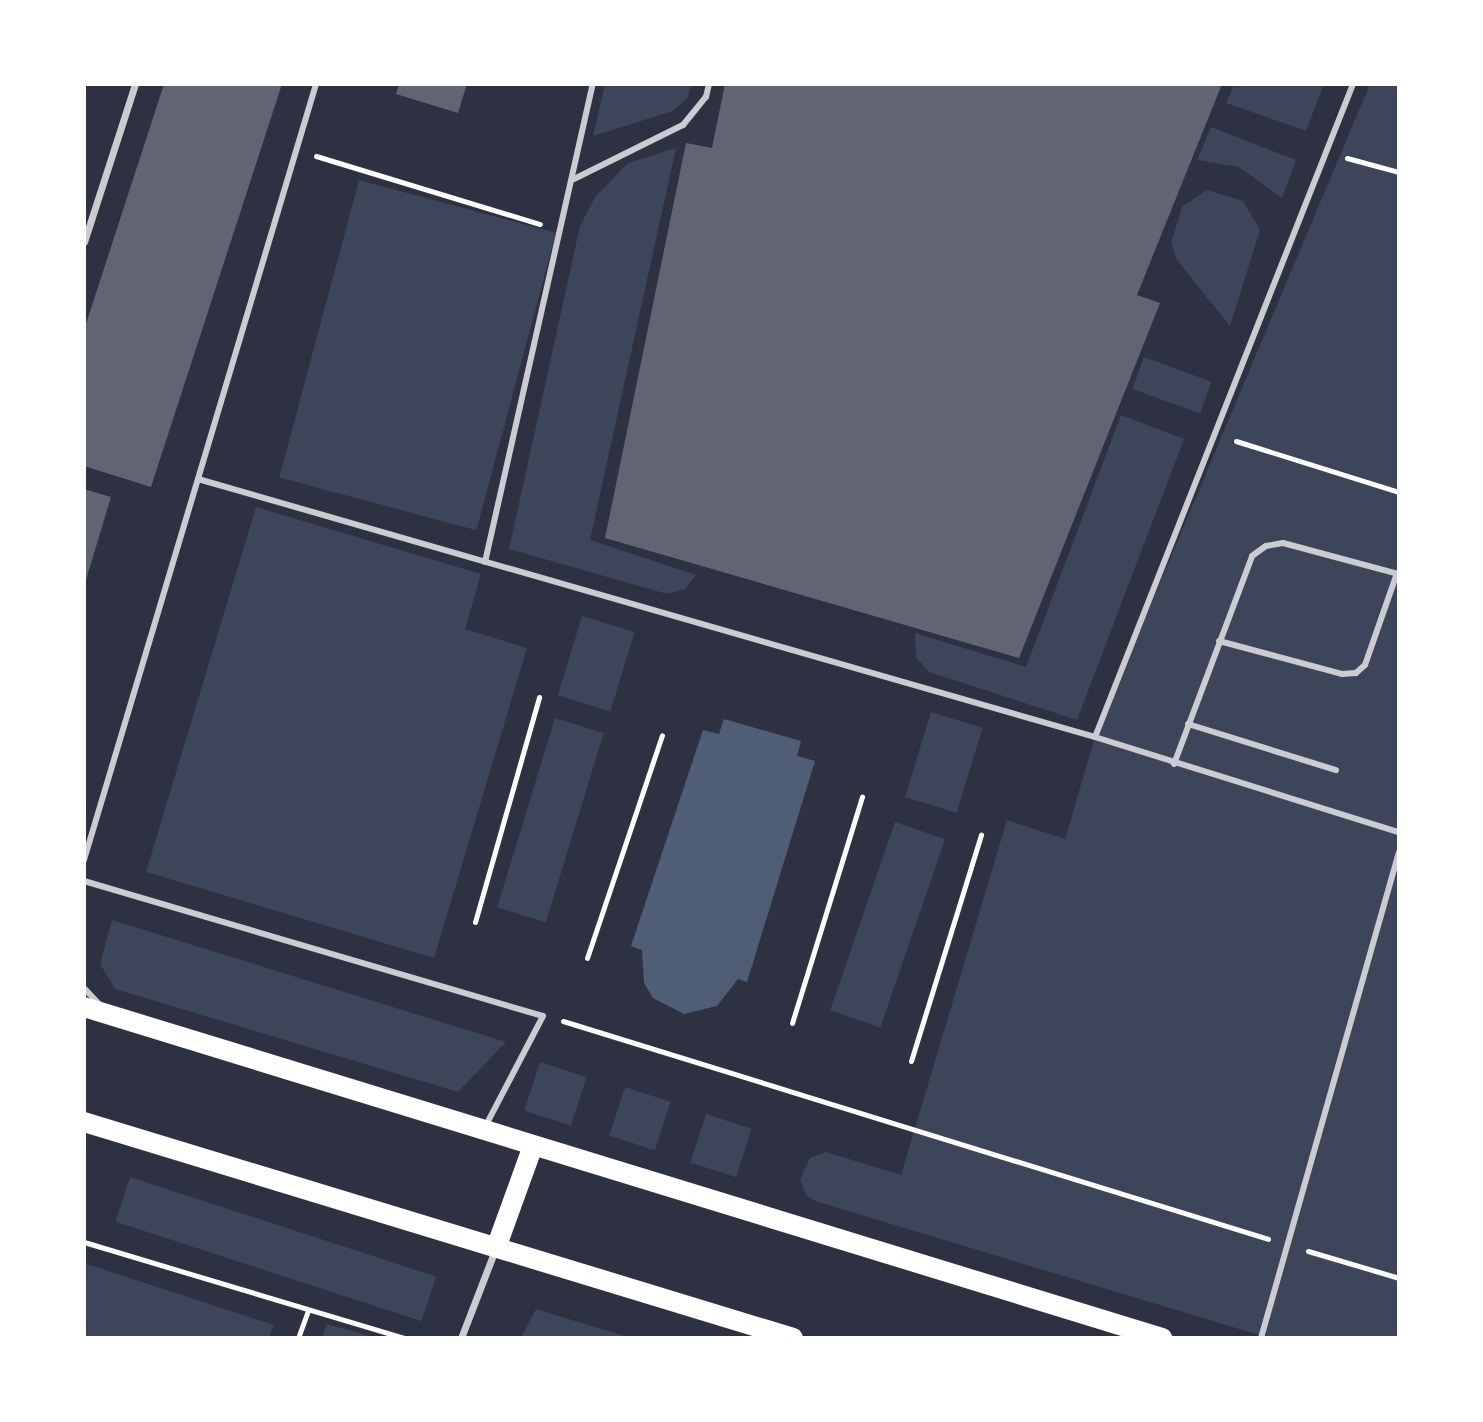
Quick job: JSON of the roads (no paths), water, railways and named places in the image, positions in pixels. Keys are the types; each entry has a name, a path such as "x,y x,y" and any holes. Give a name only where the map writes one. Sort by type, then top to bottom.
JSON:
{"main road":[{"path":"84,1007 1162,1338"},
{"path":"84,1122 793,1338"},
{"path":"496,1248 533,1146"}],"street":[{"path":"84,242 135,84"},
{"path":"461,1338 496,1248"}],"lane":[{"path":"84,860 316,84"},
{"path":"485,562 563,231 593,84"},
{"path":"574,179 683,125 706,97 709,84"},
{"path":"1095,737 1353,84"},
{"path":"198,479 1095,737 1399,832"},
{"path":"1174,764 1219,641 1252,556 1266,546 1283,543 1398,573 1365,665 1356,673 1342,674 1219,641"},
{"path":"1188,724 1336,770"},
{"path":"1261,1338 1399,852"},
{"path":"84,881 543,1016 483,1131"},
{"path":"84,988 110,1016"}]}
